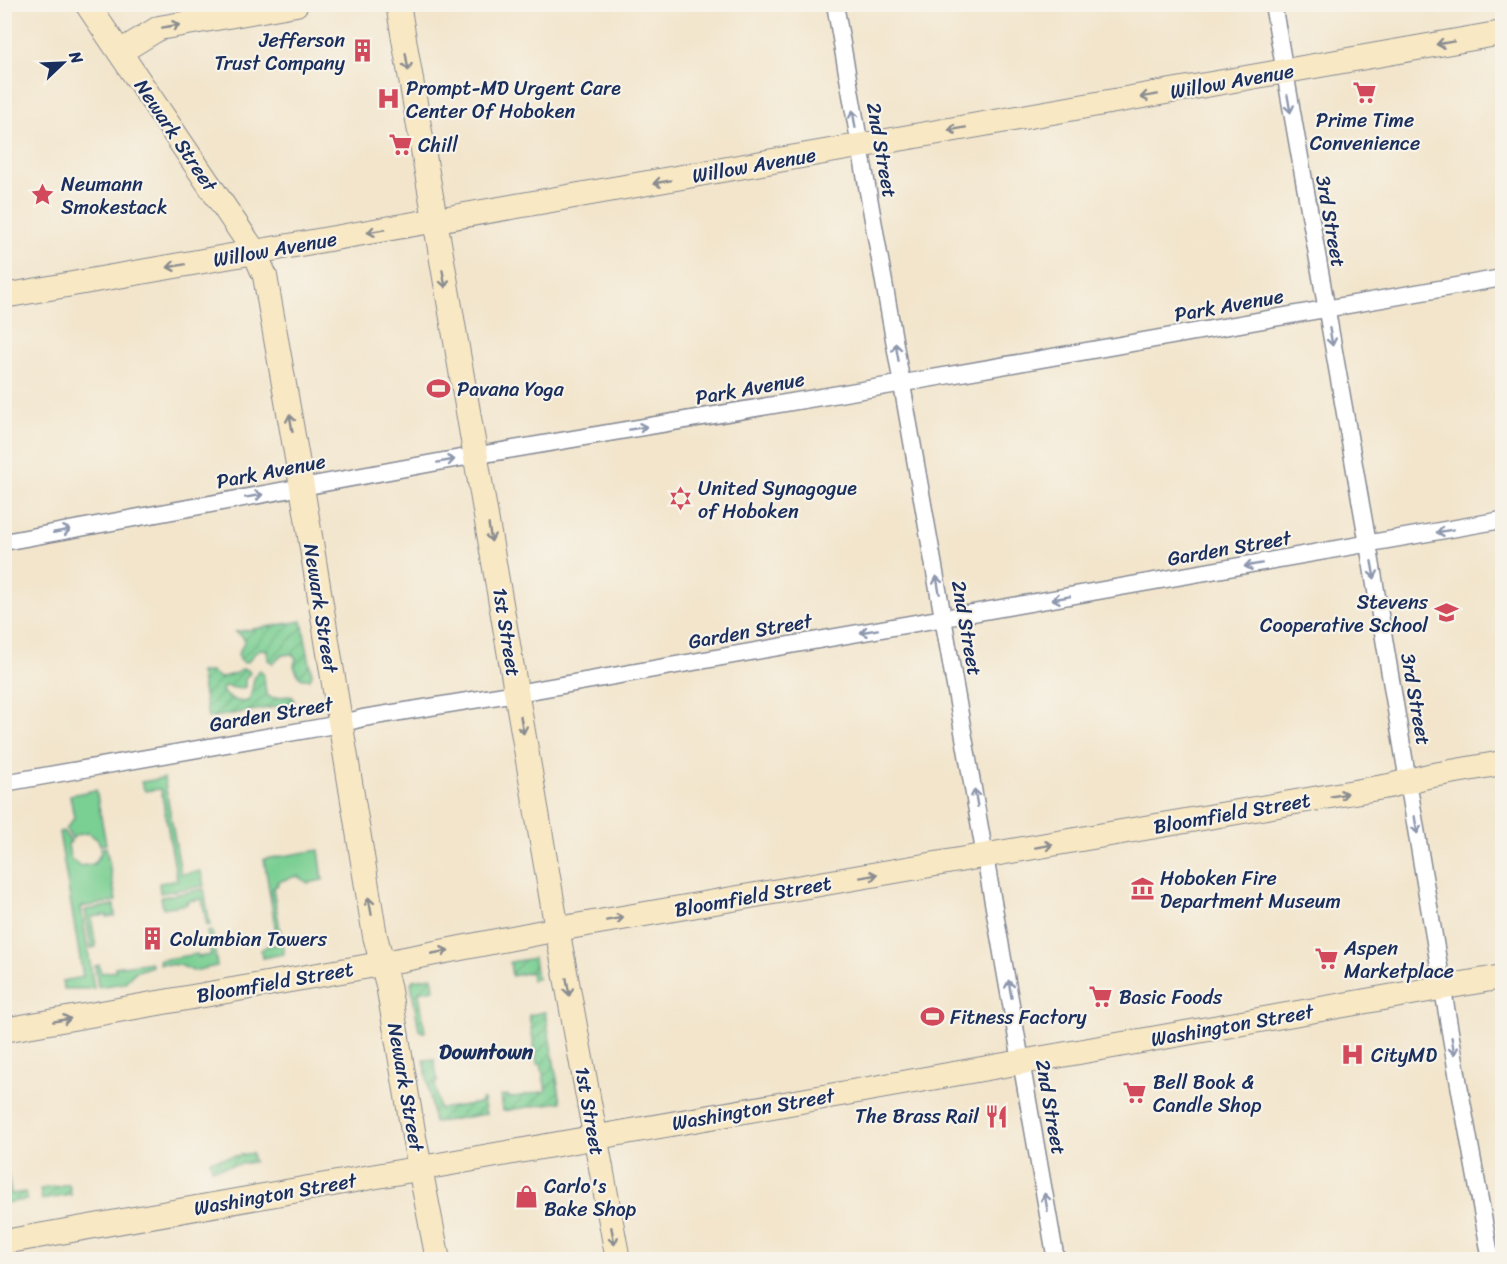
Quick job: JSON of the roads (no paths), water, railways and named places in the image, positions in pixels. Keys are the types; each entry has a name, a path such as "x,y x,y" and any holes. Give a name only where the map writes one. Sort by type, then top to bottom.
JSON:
{"main road":[{"name":"Newark Street","path":"87,4 254,251 265,276 302,487 375,936 438,1260"},
{"path":"120,52 159,28 296,4"},
{"name":"1st Street","path":"398,4 594,1137 618,1260"},
{"name":"Willow Avenue","path":"4,296 1503,33"},
{"name":"Bloomfield Street","path":"4,1030 382,963 558,929 1389,786 1428,776 1503,763"},
{"name":"Washington Street","path":"4,1242 1503,977"}],"street":[{"name":"2nd Street","path":"836,4 859,147 904,383 1056,1260"},
{"name":"3rd Street","path":"1272,4 1369,545 1491,1260"},
{"name":"Park Avenue","path":"4,542 477,456 1503,278"},
{"name":"Garden Street","path":"4,783 340,724 363,718 1503,520"}],"place":[{"name":"Jefferson Trust Company","path":"363,51"},
{"name":"Prime Time Convenience","path":"1365,93"},
{"name":"Prompt-MD Urgent Care Center Of Hoboken","path":"388,99"},
{"name":"Chill","path":"400,145"},
{"name":"Neumann Smokestack","path":"43,195"},
{"name":"Pavana Yoga","path":"439,389"},
{"name":"United Synagogue of Hoboken","path":"680,499"},
{"name":"Stevens Cooperative School","path":"1446,613"},
{"name":"Hoboken Fire Department Museum","path":"1142,889"},
{"name":"Columbian Towers","path":"152,939"},
{"name":"Aspen Marketplace","path":"1326,959"},
{"name":"Basic Foods","path":"1101,997"},
{"name":"Fitness Factory","path":"932,1017"},
{"name":"CityMD","path":"1353,1055"},
{"name":"Bell Book & Candle Shop","path":"1135,1093"},
{"name":"The Brass Rail","path":"997,1116"},
{"name":"Carlo's Bake Shop","path":"526,1197"}],"district":[{"name":"Downtown","path":"486,1052"}]}
